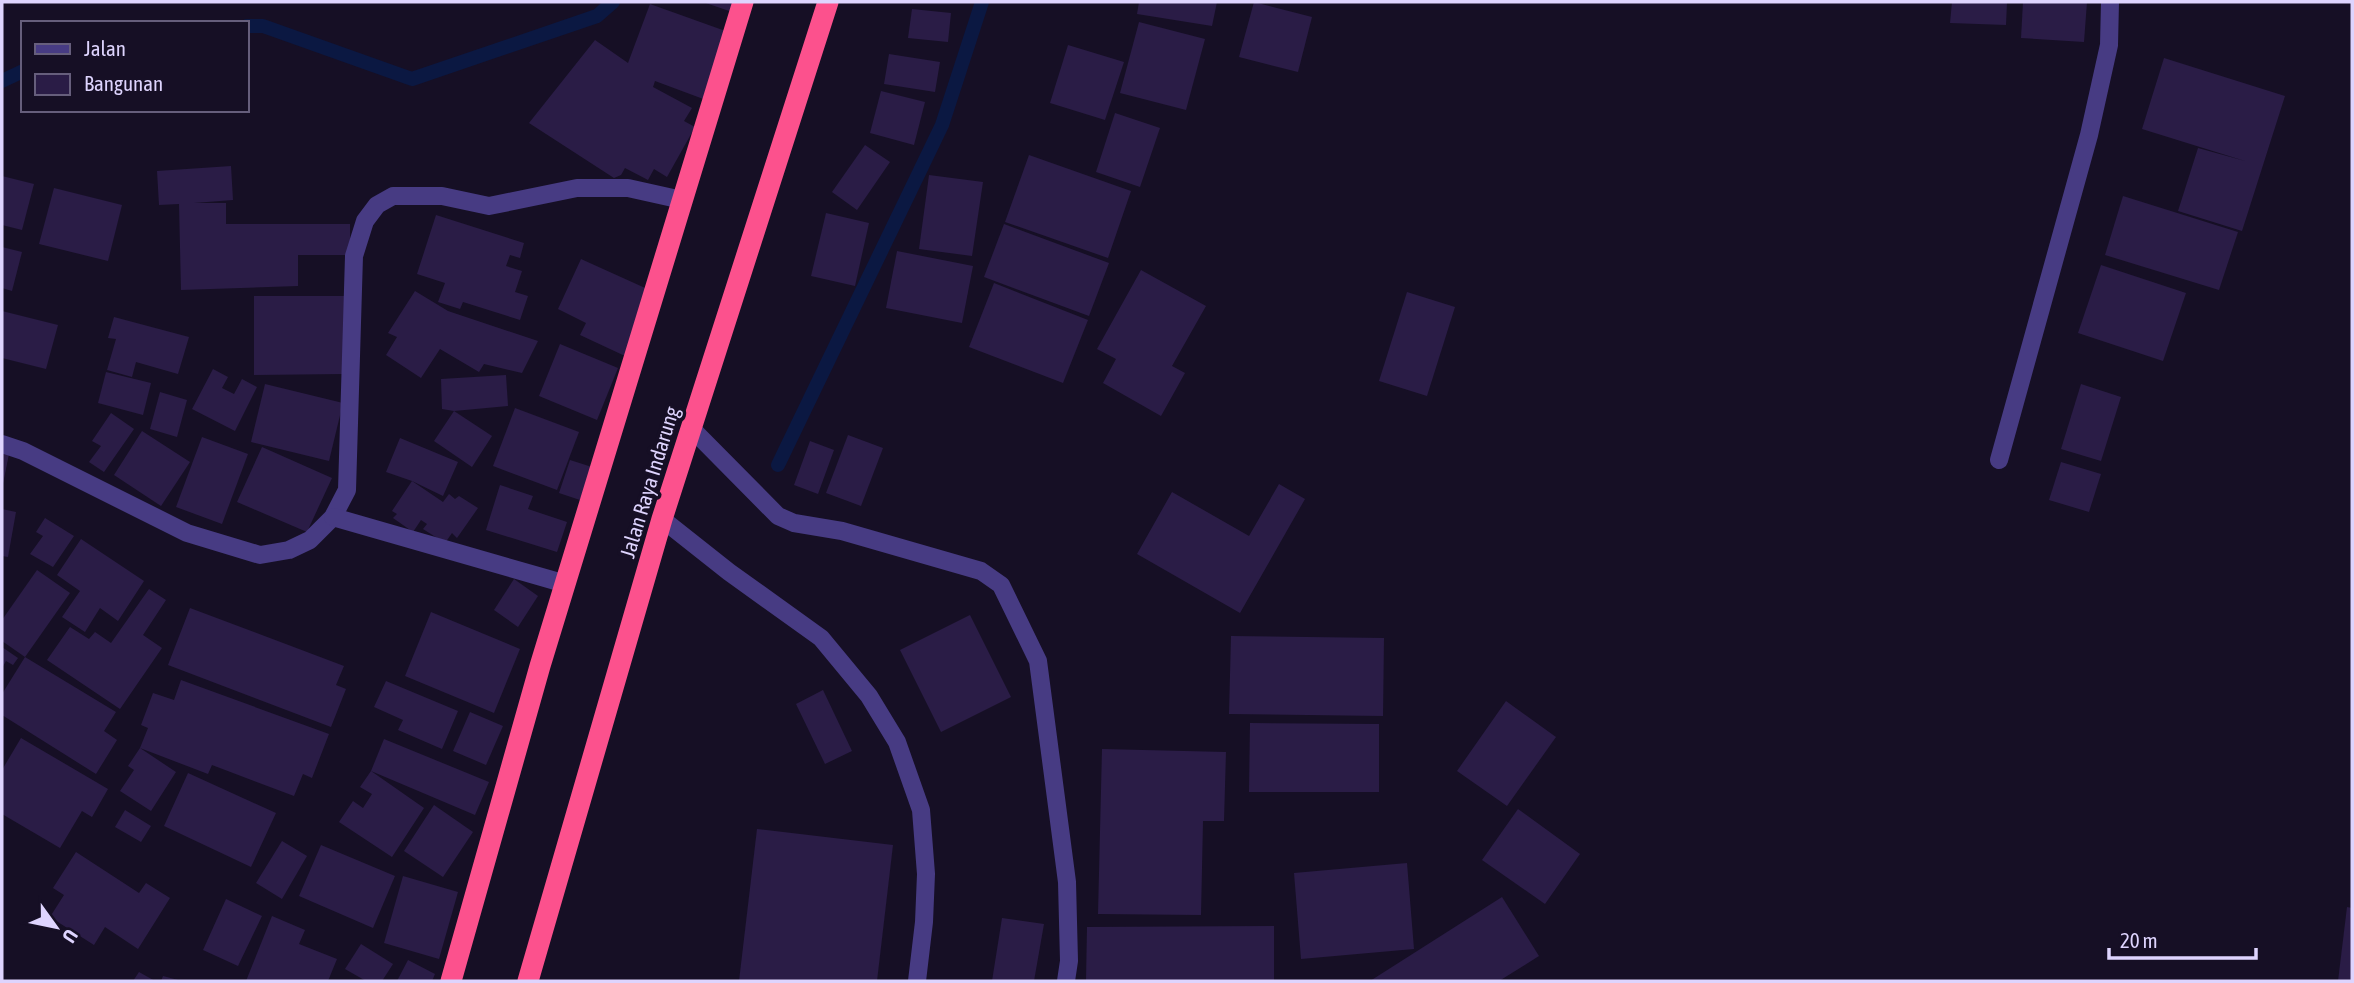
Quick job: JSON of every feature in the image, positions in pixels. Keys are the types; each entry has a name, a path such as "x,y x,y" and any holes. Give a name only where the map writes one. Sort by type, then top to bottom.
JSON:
{"highway":[{"path":"451,981 566,583 743,2"},
{"name":"Jalan Raya Indarung","path":"528,981 662,519 828,2"}],"street":[{"path":"1999,460 2090,135 2109,45 2110,2"},
{"path":"2,444 23,451 187,533 260,555 289,550 310,540 333,517 348,489 354,256 365,221 377,205 393,196 442,196 489,206 577,188 628,188 682,200"},
{"path":"691,428 778,516 794,523 842,531 981,571 1001,585 1038,661 1067,882 1069,961 1066,981"},
{"path":"333,517 566,583"},
{"path":"662,519 729,572 821,638 869,696 897,742 921,810 926,874 917,981"}],"building":[{"path":"703,2 735,2 732,12"},
{"path":"1139,2 1217,2 1212,26 1137,14"},
{"path":"1254,2 1312,17 1298,72 1239,57"},
{"path":"1952,2 2007,2 2006,25 1950,23"},
{"path":"2023,2 2087,2 2084,42 2021,38"},
{"path":"650,4 731,33 706,100 655,81 653,87 692,108 684,121 695,127 667,177 654,169 648,180 625,168 621,175 614,178 529,123 595,40 628,63"},
{"path":"912,9 951,13 948,42 908,38"},
{"path":"1139,22 1205,39 1186,110 1120,93"},
{"path":"1068,45 1124,62 1105,120 1050,103"},
{"path":"889,54 940,62 935,92 884,84"},
{"path":"2164,58 2285,96 2242,231 2178,211 2198,148 2245,161 2142,129"},
{"path":"881,91 925,102 914,145 870,133"},
{"path":"1115,113 1160,128 1140,187 1096,172"},
{"path":"865,145 890,162 857,210 832,192"},
{"path":"1029,155 1131,191 1108,258 1005,222"},
{"path":"231,166 233,200 194,203 226,203 226,224 350,224 350,255 298,255 298,286 181,290 179,204 159,205 157,171"},
{"path":"929,175 983,182 972,256 919,249"},
{"path":"2,176 34,184 22,230 2,225"},
{"path":"54,188 122,205 108,261 39,244"},
{"path":"2123,196 2238,232 2219,290 2105,255"},
{"path":"826,213 869,223 855,286 811,276"},
{"path":"436,215 524,243 520,258 510,255 506,266 522,271 515,292 528,296 520,320 463,302 460,309 438,302 445,283 417,274"},
{"path":"1004,224 1109,263 1089,316 984,277"},
{"path":"2,247 22,252 12,291 2,288"},
{"path":"897,251 973,266 962,323 886,308"},
{"path":"581,259 654,292 625,356 580,335 586,323 558,309"},
{"path":"2101,265 2186,293 2163,361 2078,333"},
{"path":"1141,270 1206,306 1172,366 1185,373 1161,416 1103,383 1116,359 1097,349"},
{"path":"994,283 1088,320 1063,383 969,347"},
{"path":"415,291 448,311 538,341 522,373 484,364 479,372 440,349 421,378 386,355 397,337 388,333"},
{"path":"1407,292 1455,307 1427,396 1379,381"},
{"path":"254,296 344,296 344,374 254,375"},
{"path":"2,311 58,325 46,369 2,358"},
{"path":"114,317 189,337 178,374 136,362 132,377 107,370 116,339 108,338"},
{"path":"560,344 618,368 597,420 539,396"},
{"path":"213,369 228,377 222,388 234,394 242,379 257,387 235,431 192,409"},
{"path":"106,372 151,383 143,415 98,403"},
{"path":"506,375 508,406 454,411 442,409 441,379"},
{"path":"265,384 343,403 329,461 251,442"},
{"path":"2081,384 2121,397 2101,461 2061,449"},
{"path":"160,392 187,400 177,437 150,429"},
{"path":"515,408 579,432 557,490 493,466"},
{"path":"454,411 492,436 472,467 434,441"},
{"path":"111,413 134,429 104,472 89,462 101,446 92,441"},
{"path":"142,431 190,462 161,506 114,475"},
{"path":"848,435 883,448 861,506 826,493"},
{"path":"202,437 248,454 222,524 176,507"},
{"path":"400,438 458,462 443,496 386,472"},
{"path":"810,441 834,450 818,494 794,485"},
{"path":"262,447 332,478 307,532 237,502"},
{"path":"2,452 9,454 3,484 2,483"},
{"path":"570,460 592,467 580,500 559,493"},
{"path":"2061,462 2101,474 2089,512 2049,500"},
{"path":"412,481 443,502 449,494 455,499 459,496 478,508 457,538 452,533 445,543 423,529 427,524 421,520 413,532 393,518 397,514 392,511"},
{"path":"1279,484 1305,499 1240,613 1137,554 1172,492 1249,536"},
{"path":"500,485 533,496 528,509 567,522 557,552 486,530"},
{"path":"2,509 16,512 8,557 2,556"},
{"path":"45,518 74,536 53,567 30,554 43,536 36,532"},
{"path":"81,539 144,581 118,621 100,608 85,632 62,617 80,591 57,575"},
{"path":"37,570 70,593 25,657 2,641 2,620"},
{"path":"514,579 538,596 518,627 494,610"},
{"path":"149,589 166,600 143,635 162,648 120,709 47,660 70,627 89,639 95,632 111,643"},
{"path":"190,608 344,666 336,685 346,689 331,727 168,665"},
{"path":"431,612 520,649 494,713 405,676"},
{"path":"970,615 1011,697 941,732 900,650"},
{"path":"1231,636 1384,638 1383,716 1229,714"},
{"path":"2,647 18,658 13,665 6,661 2,668"},
{"path":"25,657 116,712 104,731 117,740 96,774 2,715 2,694"},
{"path":"181,680 329,734 312,778 303,774 294,796 212,765 208,774 140,748 148,728 141,725 153,693 174,700"},
{"path":"386,681 458,711 442,749 398,730 403,720 374,707"},
{"path":"823,690 852,751 825,764 796,704"},
{"path":"1506,701 1556,737 1507,806 1457,771"},
{"path":"470,712 503,726 486,765 453,751"},
{"path":"1250,723 1379,724 1379,792 1249,792"},
{"path":"21,738 108,789 92,817 82,811 60,848 2,814 2,770"},
{"path":"384,739 489,782 475,815 371,771"},
{"path":"140,748 176,772 151,811 120,791 134,770 128,766"},
{"path":"1102,749 1226,752 1224,821 1203,821 1201,915 1098,914"},
{"path":"371,771 424,808 392,857 339,822 353,801 363,808 372,794 360,787"},
{"path":"188,773 276,813 251,867 164,826"},
{"path":"434,805 473,832 443,877 404,851"},
{"path":"1518,809 1580,854 1545,904 1482,860"},
{"path":"125,810 151,826 141,842 115,827"},
{"path":"757,829 893,845 877,981 739,981"},
{"path":"282,841 307,856 282,899 256,883"},
{"path":"321,845 395,876 373,928 299,896"},
{"path":"76,852 139,893 146,883 170,898 138,949 105,927 94,945 50,917 64,895 53,888"},
{"path":"1407,863 1414,949 1301,959 1294,873"},
{"path":"403,876 458,892 439,959 384,943"},
{"path":"1502,897 1539,956 1499,981 1370,981"},
{"path":"226,899 262,916 238,966 203,950"},
{"path":"2347,907 2352,908 2352,981 2338,981"},
{"path":"272,916 305,930 299,944 337,959 328,981 246,981"},
{"path":"1002,918 1044,924 1034,981 992,981"},
{"path":"1274,926 1274,981 1086,981 1087,927"},
{"path":"361,944 393,964 382,981 366,981 345,969"},
{"path":"408,960 435,974 432,981 397,981"},
{"path":"139,972 155,981 133,981"},
{"path":"163,976 178,980 178,981 161,981"}],"waterway":[{"path":"248,26 263,26 412,79 597,16 613,2"},
{"path":"778,465 942,125 982,2"},
{"path":"2,81 21,72"}]}
